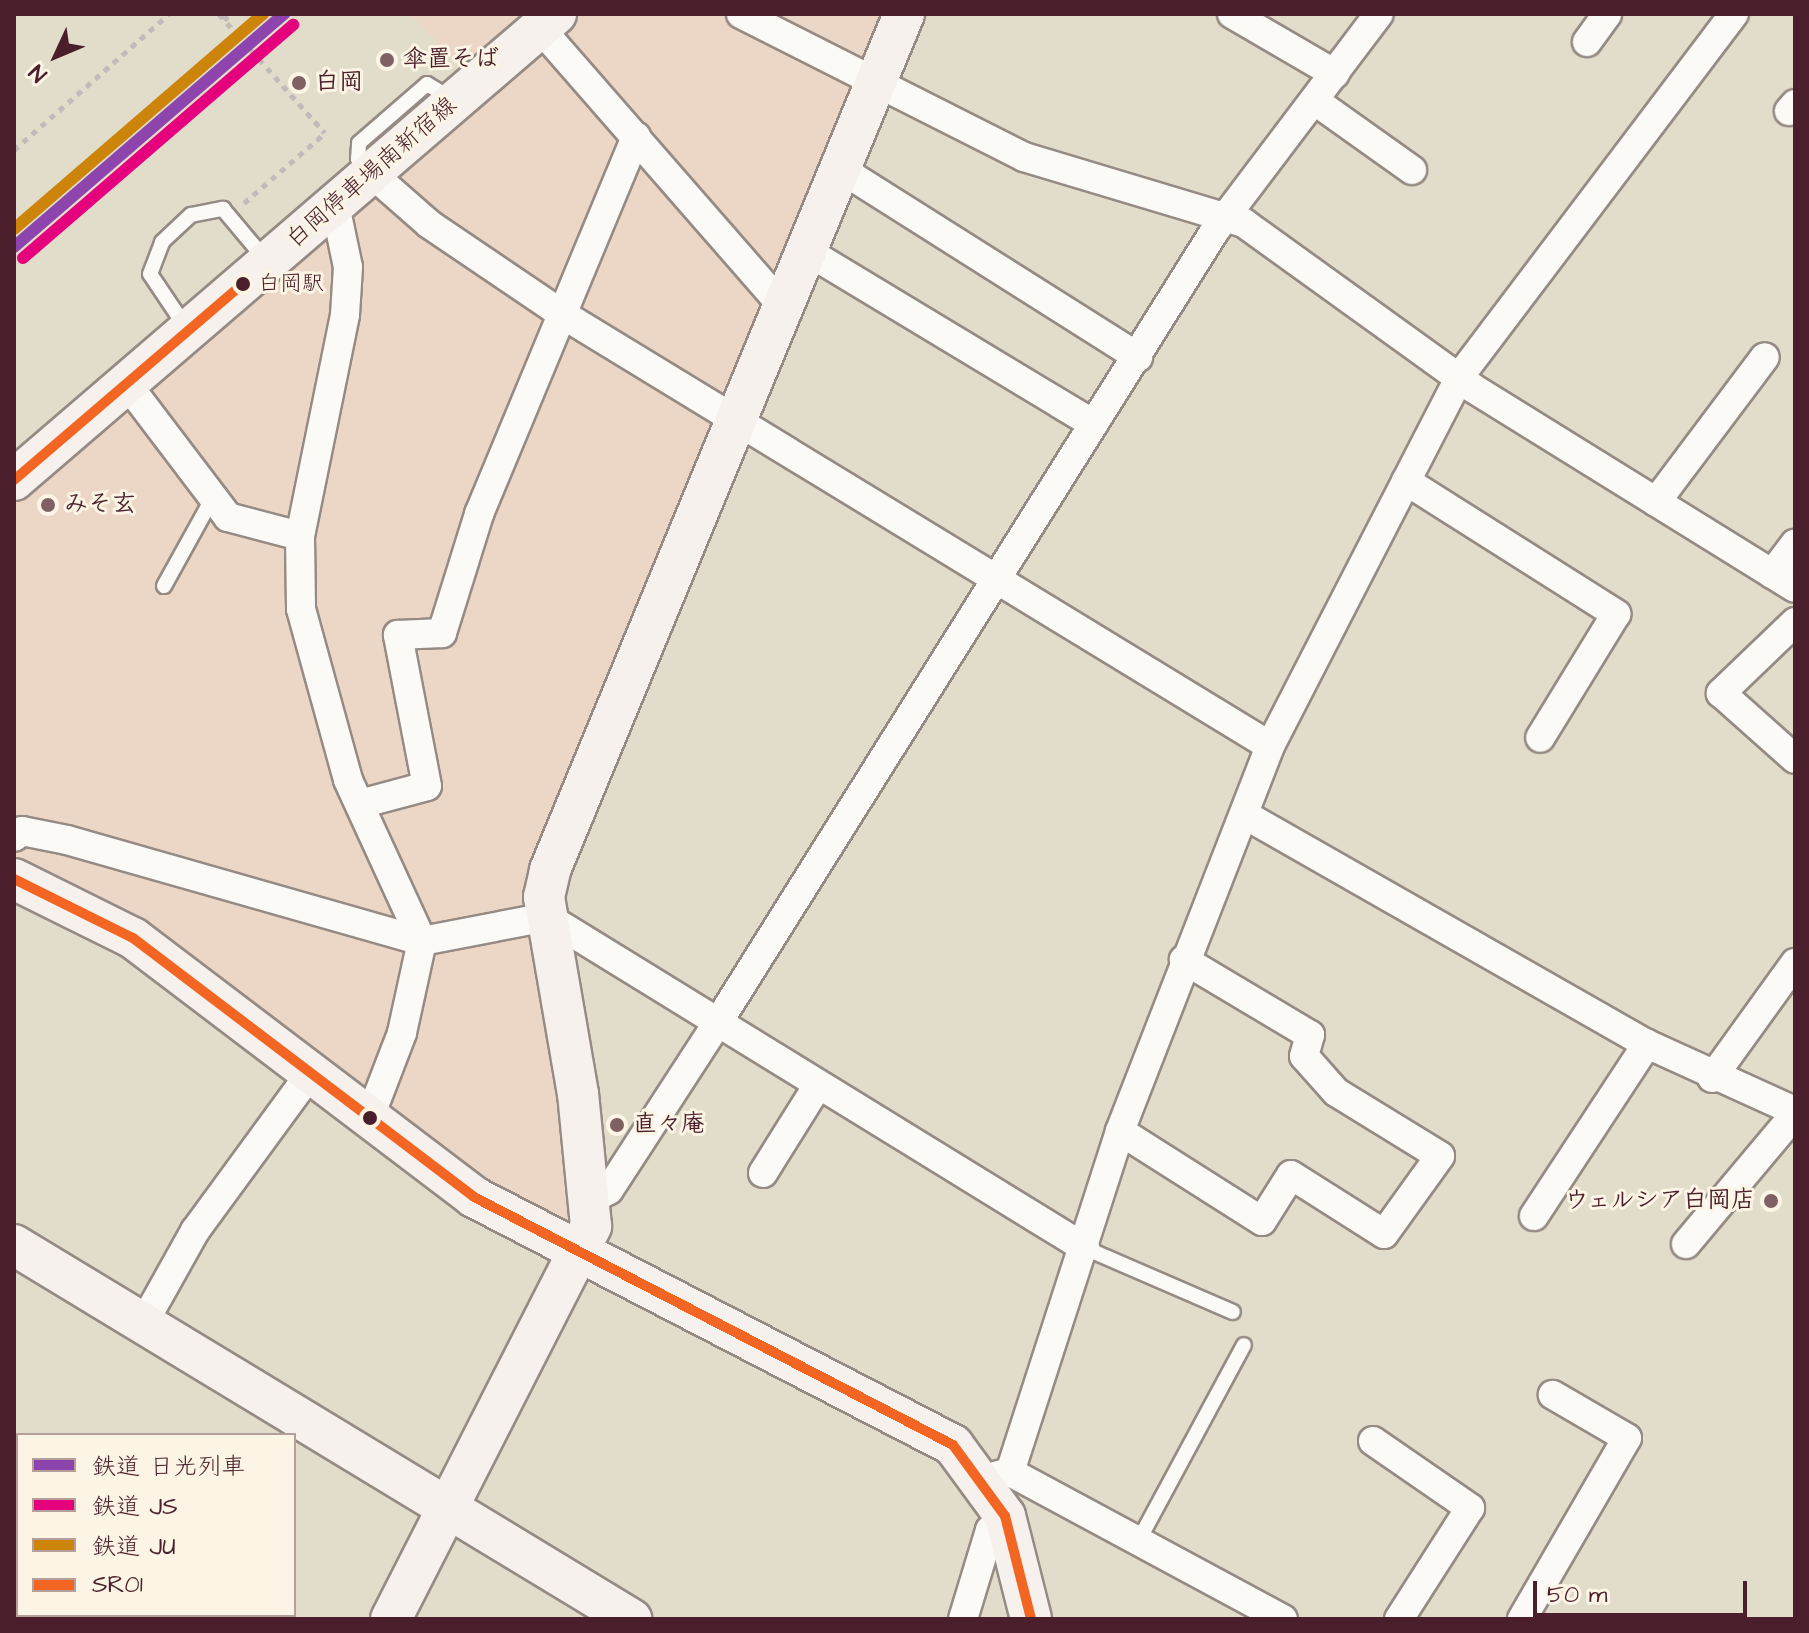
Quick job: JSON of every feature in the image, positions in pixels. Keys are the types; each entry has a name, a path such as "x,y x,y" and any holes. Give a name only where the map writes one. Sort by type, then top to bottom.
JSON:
{"street":[{"path":"741,14 1024,157 1244,223 1460,376 1784,581 1795,544"},
{"path":"391,1619 579,1253 592,1199 547,917 550,870 904,14"},
{"path":"1232,14 1335,74"},
{"path":"592,1199 609,1190 717,1024 995,575 1225,218 1379,14"},
{"path":"1587,42 1607,14"},
{"path":"1031,1619 996,1476 1085,1248 1120,1131 1184,960 1247,816 1270,746 1460,376 1734,14"},
{"path":"548,21 636,136 782,305"},
{"name":"白岡停車場南新宿線","path":"14,480 548,21"},
{"path":"1315,101 1412,170"},
{"path":"360,804 427,786 398,635 442,633 479,514 636,136"},
{"path":"839,168 1138,357"},
{"path":"371,173 429,224 562,314 995,575 1270,746"},
{"path":"335,205 348,267 345,315 300,536 301,609 319,689 360,804 422,941 402,1033 369,1119"},
{"path":"805,250 1094,424"},
{"path":"1656,502 1765,357"},
{"path":"127,384 211,501 228,517 300,536"},
{"path":"1406,481 1616,614 1540,738"},
{"path":"1795,622 1721,693 1795,759"},
{"path":"1247,816 1647,1044 1712,1078 1795,1113 1686,1244"},
{"path":"14,837 22,831 67,840 422,941 547,917 1085,1248"},
{"path":"14,879 133,938 474,1197 909,1418 996,1476 1140,1538 1283,1619"},
{"path":"1120,1131 1262,1221 1291,1175 1384,1234 1440,1156 1336,1092 1304,1056 1310,1035 1184,960"},
{"path":"1712,1078 1795,963"},
{"path":"1534,1216 1647,1044"},
{"path":"143,1324 195,1231 310,1074"},
{"path":"763,1173 818,1085"},
{"path":"14,1245 631,1619"},
{"path":"1522,1619 1627,1438 1553,1395"},
{"path":"1373,1441 1470,1508 1399,1619"},
{"path":"963,1619 990,1530 1005,1516"}],"lane":[{"path":"188,331 150,274 162,242 191,215 223,209 268,263"},
{"path":"164,586 211,501"},
{"path":"1085,1248 1233,1312"},
{"path":"1140,1538 1244,1345"}],"path":[{"path":"14,150 169,14"},
{"path":"219,14 325,133 242,204"},
{"path":"224,20 231,14"}],"shaded area":[{"path":"409,14 891,14 527,888 572,1167 570,1233 481,1185 14,860 14,501 488,93"},
{"path":"14,1532 16,1617 121,1619 14,1619"}],"railway":[{"path":"14,229 261,14"}],"rail line":[{"name":"JU","path":"14,229 263,14"},
{"name":"日光列車","path":"14,247 284,14"},
{"name":"JS","path":"23,258 293,25"}],"transit line":[{"name":"SR01","path":"14,480 244,283"},
{"name":"SR01","path":"14,879 133,938 474,1197 953,1445 1005,1516 1031,1619"}],"place":[{"name":"傘置そば","path":"387,60"},
{"name":"白岡","path":"299,83"},
{"name":"白岡駅","path":"243,284"},
{"name":"みそ玄","path":"48,505"},
{"name":"直々庵","path":"617,1125"},
{"name":"ウェルシア白岡店","path":"1771,1201"}]}
